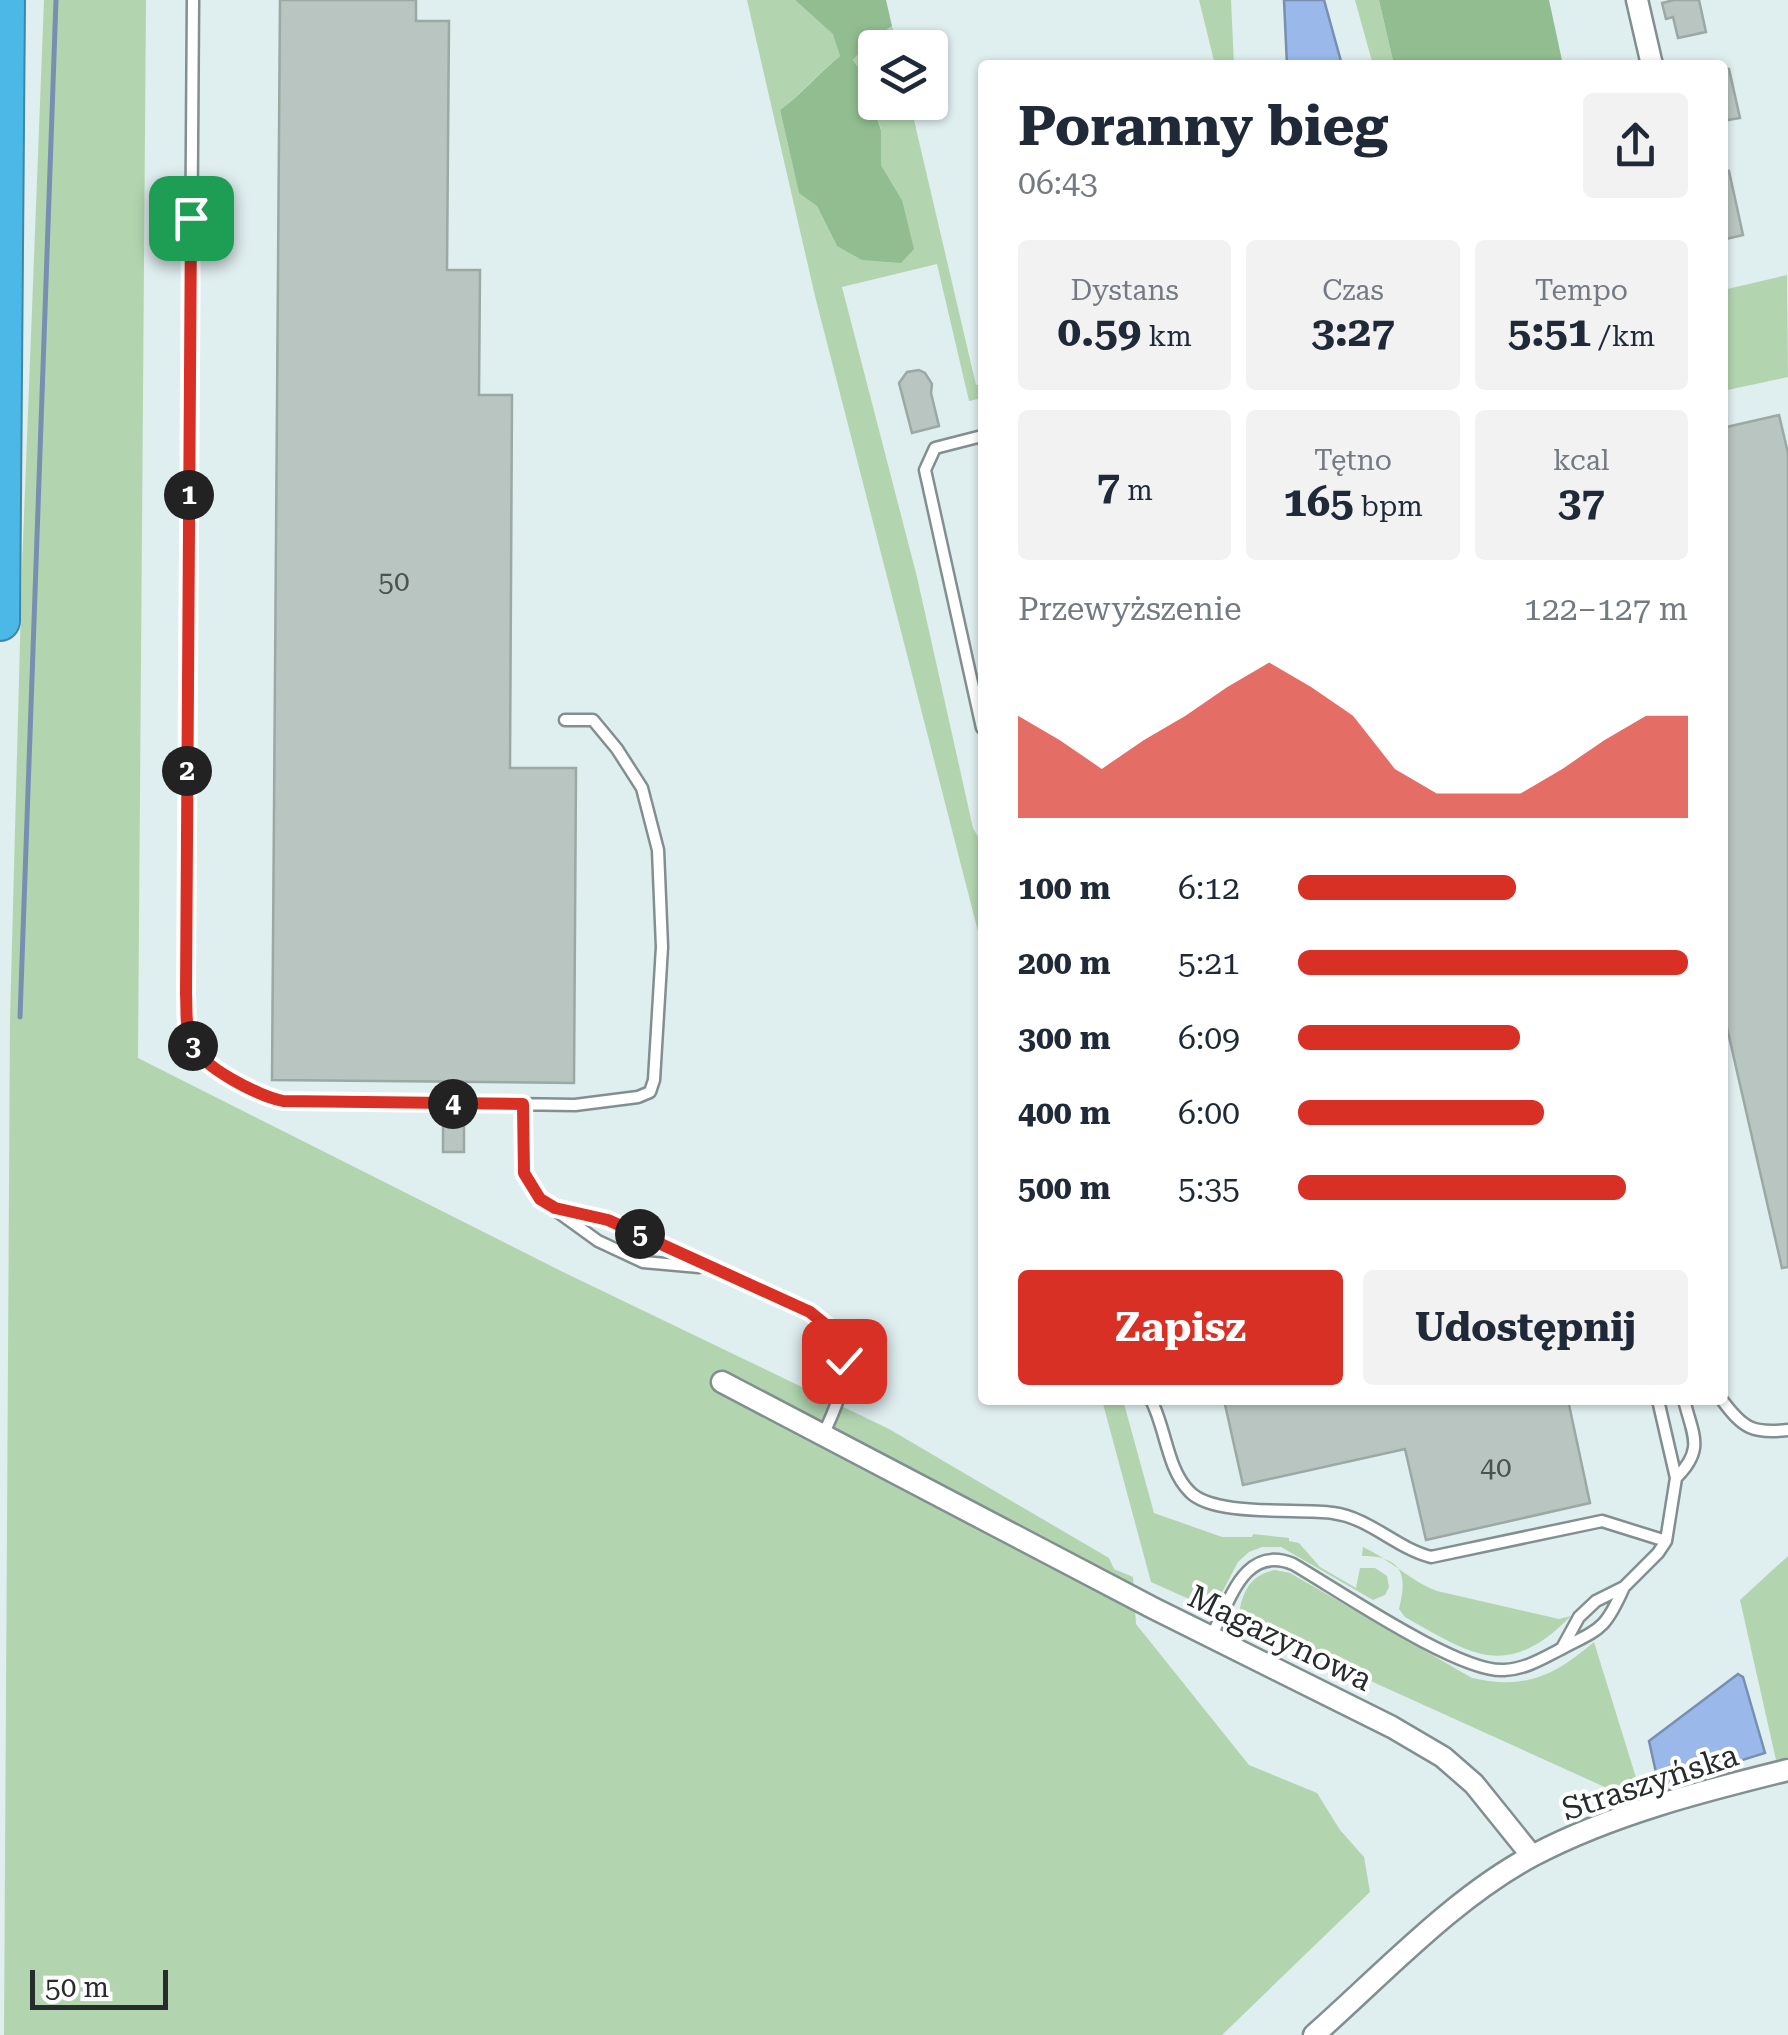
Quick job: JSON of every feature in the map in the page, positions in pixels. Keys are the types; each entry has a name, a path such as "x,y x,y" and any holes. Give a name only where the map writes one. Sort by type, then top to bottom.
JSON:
{"highway":[{"path":"0,621 5,0"}],"street":[{"path":"1636,0 1651,60"},
{"name":"Magazynowa","path":"722,1382 1392,1727 1443,1758 1474,1784 1532,1856"},
{"name":"Straszyńska","path":"1532,1856 1605,1824 1788,1770"},
{"path":"1314,2035 1445,1918 1532,1856"}],"lane":[{"path":"193,0 186,994 190,1040 199,1054 246,1087 283,1101 575,1105 650,1092 654,1080 662,921 658,850 646,799 617,749 593,720 565,720"},
{"path":"978,437 935,448 925,470 978,710"},
{"path":"523,1104 524,1173 540,1199 598,1241 643,1262 710,1268"},
{"path":"555,1208 608,1220 810,1312 832,1330 846,1372 843,1391 823,1436"},
{"path":"1153,1405 1180,1479 1192,1495 1216,1505 1355,1517 1412,1552 1431,1557 1602,1521 1666,1541"},
{"path":"1562,1648 1579,1617 1596,1601 1624,1587 1666,1541 1676,1478 1659,1405"},
{"path":"1676,1478 1692,1462 1695,1446 1685,1405"},
{"path":"1726,1405 1739,1423 1757,1431 1788,1430"},
{"path":"1212,1637 1241,1579 1263,1559 1278,1558 1461,1662 1502,1670 1522,1667 1595,1633 1610,1618 1624,1587"}],"green space":[{"path":"44,0 146,0 138,1058 563,1272 889,1429 1109,1558 1114,1569 1133,1577 1136,1624 1249,1765 1317,1793 1340,1830 1364,1857 1370,1892 1222,2035 4,2035 10,1019 22,567"},
{"path":"747,0 795,0 834,34 840,56 780,110 799,192 817,206 837,246 902,200 881,165 878,120 914,120 978,385 978,399 969,401 937,264 842,287 917,577 978,837 978,931 815,296"},
{"path":"795,0 886,0 892,26 886,30 858,30 858,54 853,60 858,67 858,120 878,120 881,165 902,200 914,249 901,263 862,260 837,246 817,206 799,193 780,110 840,56 833,34"},
{"path":"1199,0 1231,0 1234,60 1214,60"},
{"path":"1355,0 1379,0 1393,60 1372,60"},
{"path":"1379,0 1549,0 1562,60 1393,60"},
{"path":"1787,275 1788,377 1728,390 1728,289"},
{"path":"1103,1405 1124,1405 1154,1513 1222,1537 1253,1534 1289,1538 1299,1543 1320,1567 1356,1588 1360,1568 1375,1568 1387,1576 1389,1587 1385,1595 1373,1600 1281,1547 1249,1552 1238,1562 1216,1604 1209,1608 1151,1582"},
{"path":"1363,1547 1384,1559 1362,1556"},
{"path":"1788,1556 1788,1757 1776,1760 1740,1600"},
{"path":"1398,1568 1437,1591 1559,1619 1571,1616 1527,1649 1508,1655 1470,1651 1405,1617 1399,1609 1403,1586"},
{"path":"1275,1570 1290,1573 1472,1678 1508,1682 1538,1677 1566,1664 1594,1642 1642,1797 1629,1798 1238,1621 1241,1603 1252,1581"}],"water":[{"path":"1284,0 1324,0 1341,60 1287,60"},
{"path":"1738,1674 1743,1677 1765,1753 1659,1786 1649,1741"}],"building":[{"path":"280,0 416,0 416,21 449,21 447,270 480,270 479,395 512,395 510,768 576,768 574,1083 272,1080"},
{"path":"1699,0 1706,32 1678,38 1673,17 1666,19 1662,3"},
{"path":"1728,69 1729,69 1740,118 1728,120"},
{"path":"1728,171 1743,235 1728,239"},
{"path":"919,370 932,384 939,426 912,433 899,383 907,372"},
{"path":"1779,415 1788,453 1788,1267 1782,1268 1728,1032 1728,427"},
{"path":"464,1125 464,1152 443,1152 443,1126"},
{"path":"1225,1405 1569,1405 1590,1503 1426,1540 1405,1449 1243,1485"}],"waterway":[{"path":"20,1017 56,0"}],"route":[{"path":"191,218 186,994 194,1048 246,1087 283,1101 523,1104 524,1173 540,1199 555,1208 608,1220 810,1312 828,1324 844,1361"}]}
